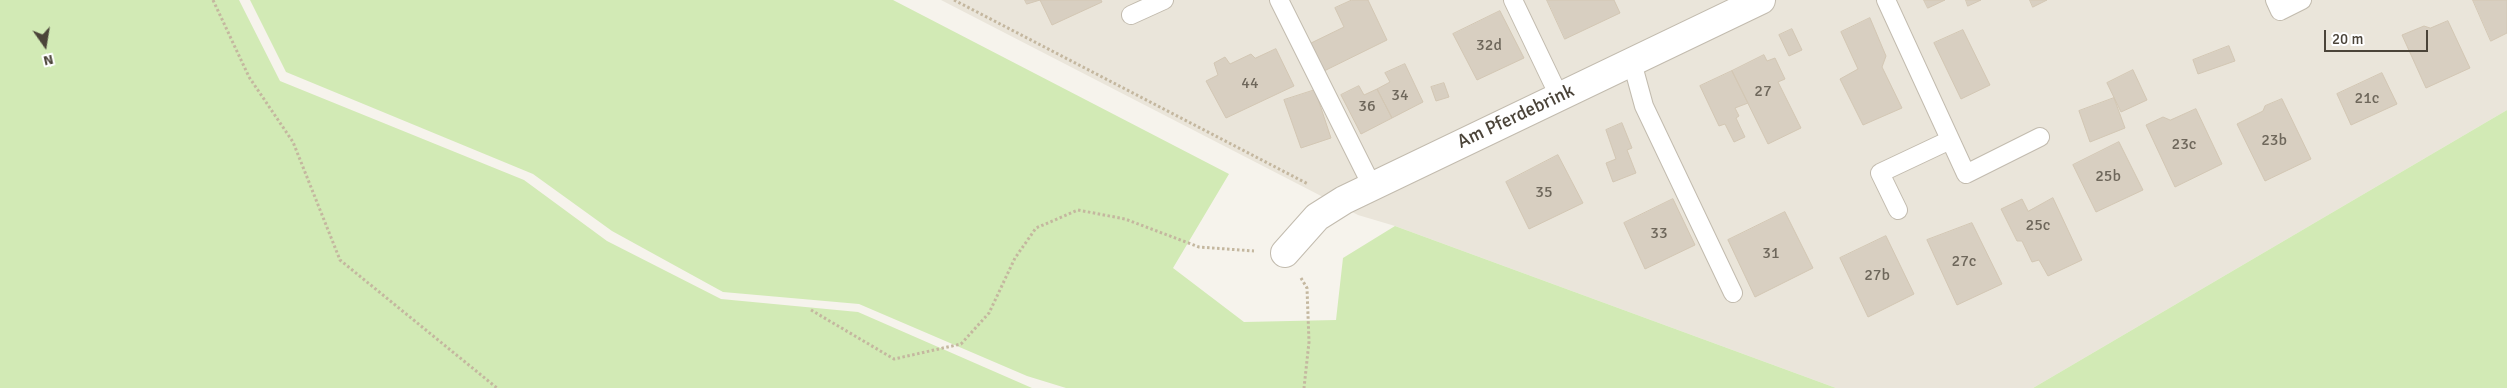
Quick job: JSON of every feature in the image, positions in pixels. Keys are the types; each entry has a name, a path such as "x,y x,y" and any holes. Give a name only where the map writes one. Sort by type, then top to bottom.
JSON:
{"street":[{"name":"Am Pferdebrink","path":"1285,253 1317,217 1344,200 1762,0"}],"lane":[{"path":"1131,16 1164,0"},
{"path":"1279,0 1372,186"},
{"path":"1514,0 1560,96"},
{"path":"1886,0 1966,174 2040,137"},
{"path":"2275,0 2280,11 2302,0"},
{"path":"1632,62 1644,106 1733,293"},
{"path":"1898,210 1880,173 1950,140"}],"path":[{"path":"213,0 249,77 293,142 340,260 497,388"},
{"path":"954,0 1300,180 1344,200"},
{"path":"810,310 894,359 962,344 989,313 1015,258 1036,228 1078,210 1125,218 1199,247 1285,253 1307,288 1309,342 1304,388"}],"shaded area":[{"path":"941,0 2507,0 2507,110 2033,388 1836,388 1395,226 1358,215"}],"green space":[{"path":"0,0 239,0 280,81 524,180 607,241 721,299 858,312 1032,388 0,388"},
{"path":"250,0 893,0 1229,174 1173,268 1244,322 1336,320 1343,258 1395,226 1836,388 1066,388 1027,376 859,304 723,292 612,231 533,174 286,72"},
{"path":"2507,110 2507,388 2033,388"}],"building":[{"path":"1025,0 1040,0 1027,4"},
{"path":"1040,0 1101,0 1102,2 1052,25"},
{"path":"1352,0 1368,0 1387,40 1320,73 1307,45 1344,27 1335,8"},
{"path":"1547,0 1614,0 1620,13 1565,39"},
{"path":"1924,0 1945,0 1928,8"},
{"path":"1966,0 1981,0 1968,6"},
{"path":"2030,0 2047,0 2033,7"},
{"path":"2473,0 2507,0 2507,33 2491,41"},
{"path":"1500,11 1524,58 1477,80 1453,34"},
{"path":"1870,18 1886,56 1882,67 1902,108 1863,125 1840,79 1858,69 1841,32"},
{"path":"2448,21 2470,68 2426,88 2402,35 2424,26 2430,28"},
{"path":"1792,29 1802,50 1789,56 1779,35"},
{"path":"1963,30 1990,85 1961,99 1934,43"},
{"path":"2229,46 2235,61 2198,74 2193,60"},
{"path":"1276,49 1294,86 1226,118 1206,81 1218,75 1214,63 1225,57 1230,64 1251,54 1255,58"},
{"path":"1764,55 1767,61 1775,58 1785,79 1778,82 1801,128 1768,144 1732,71"},
{"path":"1405,64 1423,102 1392,118 1377,89 1390,82 1385,73"},
{"path":"2133,70 2147,100 2121,112 2107,83"},
{"path":"1732,71 1748,103 1735,108 1739,116 1736,118 1745,137 1734,142 1725,124 1719,126 1700,86"},
{"path":"2382,73 2397,104 2351,125 2337,94"},
{"path":"1444,83 1449,97 1436,101 1431,87"},
{"path":"1359,86 1364,95 1377,89 1392,118 1361,134 1341,95"},
{"path":"1315,90 1331,138 1301,148 1284,100"},
{"path":"2114,98 2125,128 2090,142 2079,111"},
{"path":"2282,99 2311,159 2265,181 2237,124 2263,111 2265,106"},
{"path":"2196,109 2222,164 2175,187 2146,125 2163,117 2170,120"},
{"path":"1622,123 1632,148 1627,150 1636,173 1613,182 1606,163 1616,159 1606,130"},
{"path":"2119,142 2143,190 2096,212 2073,165"},
{"path":"1558,155 1583,203 1529,229 1506,182"},
{"path":"2053,198 2082,260 2048,276 2039,260 2032,262 2022,241 2017,241 2001,209 2022,199 2028,211"},
{"path":"1673,199 1695,245 1645,269 1624,223"},
{"path":"1785,212 1813,268 1755,297 1728,240"},
{"path":"1972,223 2002,284 1957,305 1927,240"},
{"path":"1886,236 1914,294 1868,317 1840,258"}]}
